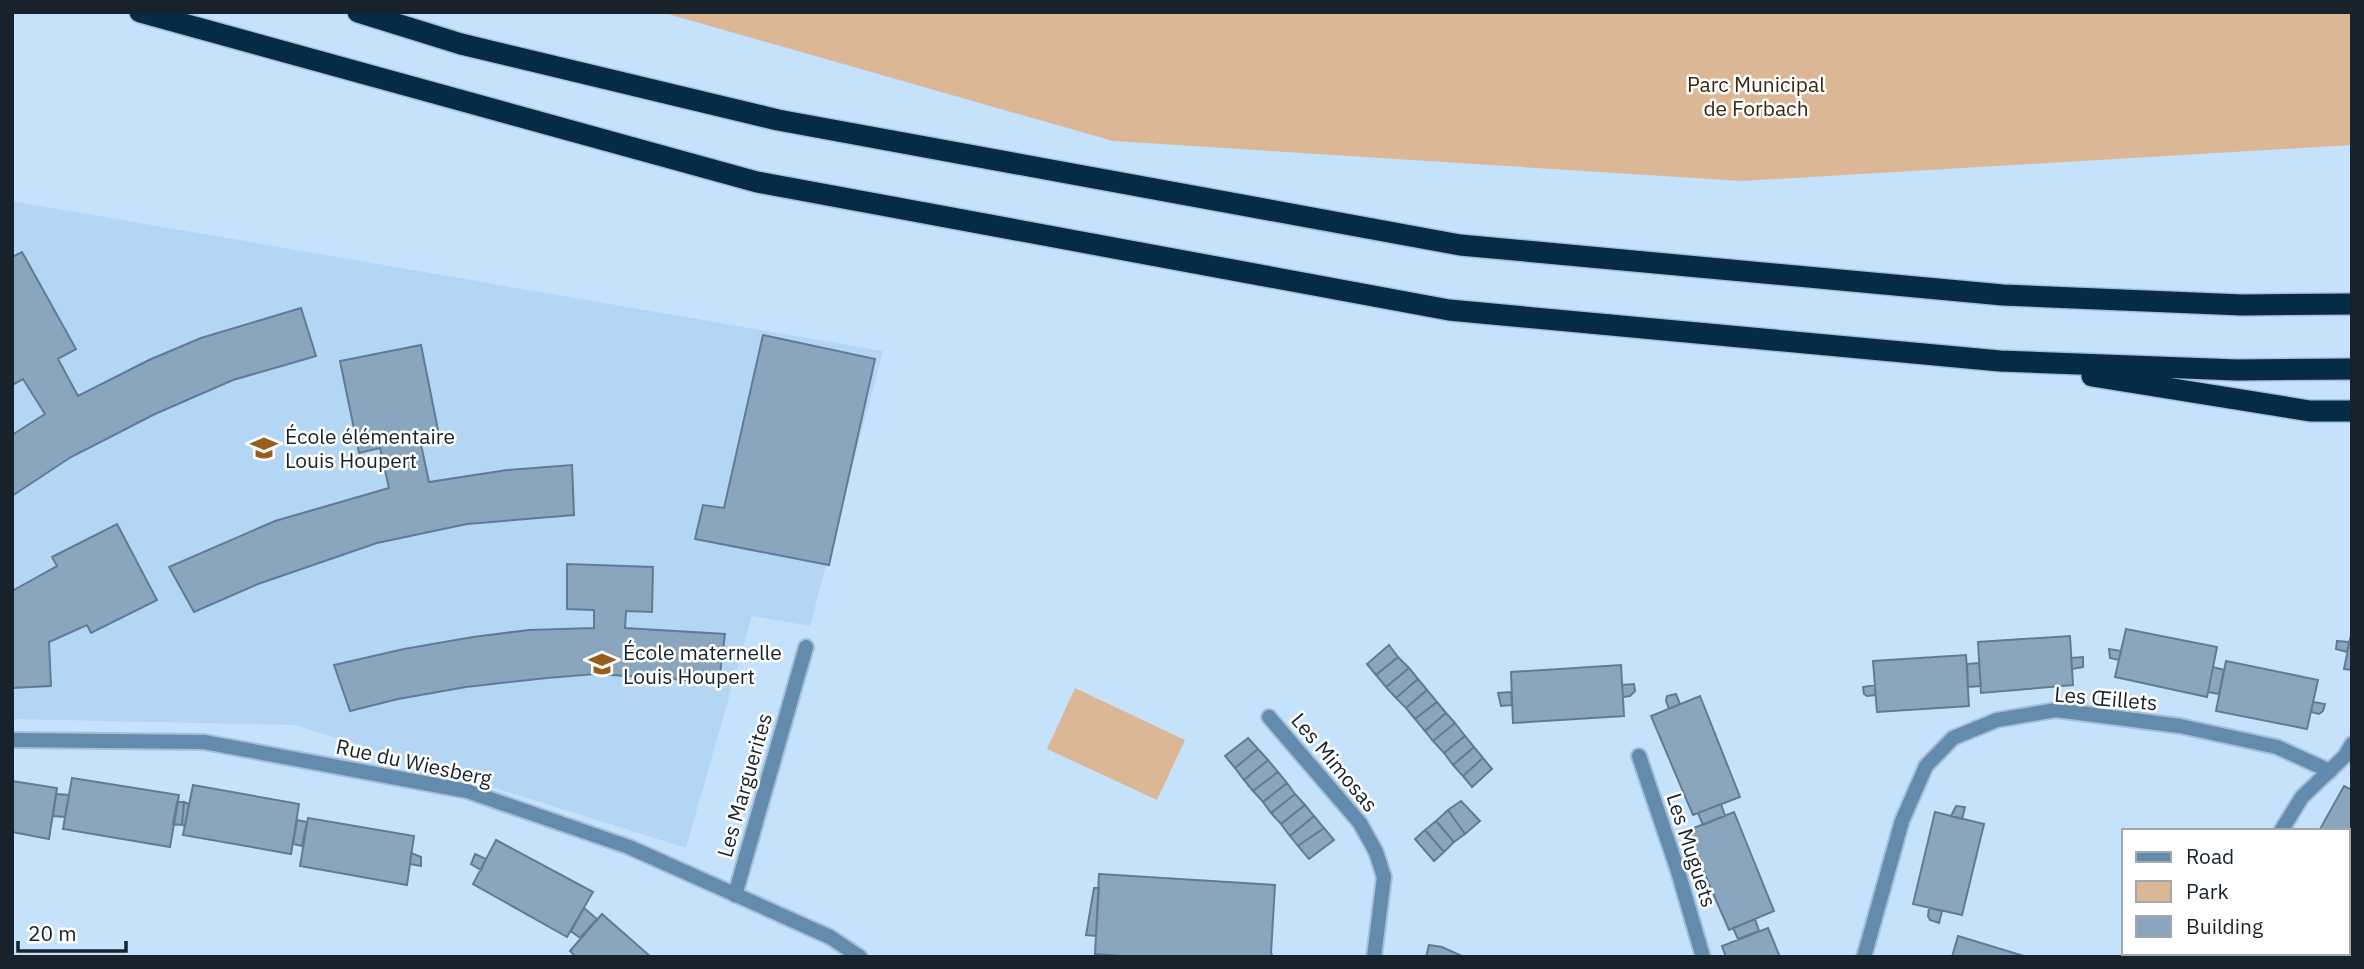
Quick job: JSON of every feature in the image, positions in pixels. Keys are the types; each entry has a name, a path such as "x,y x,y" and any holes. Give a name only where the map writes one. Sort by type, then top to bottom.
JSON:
{"highway":[{"path":"140,12 757,183 1449,310 2000,361 2236,370 2352,369"},
{"path":"358,12 461,44 778,120 1460,245 2003,295 2242,305 2352,304"},
{"path":"2000,361 2310,411 2352,411"}],"street":[{"name":"Les Marguerites","path":"735,895 806,647"},
{"name":"Les Œillets","path":"1864,957 1902,821 1926,766 1953,738 1997,720 2056,710 2180,726 2277,747 2330,771"},
{"name":"Les Mimosas","path":"1269,717 1360,823 1376,852 1384,877 1374,957"},
{"name":"Rue du Wiesberg","path":"12,740 204,742 467,791 629,847 830,937 860,957"},
{"path":"2282,829 2302,797 2346,756 2352,744"},
{"name":"Les Muguets","path":"1639,756 1677,868 1703,957"}],"shaded area":[{"path":"12,201 883,351 810,626 752,616 686,848 295,725 12,719"}],"green space":[{"name":"Parc Municipal de Forbach","path":"661,12 2352,12 2352,145 1742,181 1113,141"},
{"path":"1075,688 1185,740 1157,800 1047,749"}],"building":[{"path":"22,252 76,349 58,359 78,396 149,360 201,338 301,308 316,356 233,380 155,414 71,457 12,496 12,435 45,414 23,379 12,385 12,257"},
{"path":"763,335 875,359 829,565 695,539 703,505 724,508"},
{"path":"421,345 439,435 420,440 429,482 507,470 572,465 574,515 467,524 377,543 258,584 194,612 169,567 275,521 389,488 380,448 359,453 340,361"},
{"path":"117,524 157,600 91,633 87,625 49,642 51,686 12,688 12,591 57,566 52,557"},
{"path":"567,564 653,567 652,612 626,611 625,628 725,634 719,682 595,674 466,687 350,711 334,665 473,637 529,630 594,628 594,610 567,609"},
{"path":"2126,629 2217,647 2207,697 2115,677"},
{"path":"2352,630 2352,670 2344,669"},
{"path":"2070,636 2073,685 1981,693 1978,642"},
{"path":"2337,641 2349,642 2347,652 2336,649"},
{"path":"1389,645 1398,657 1376,675 1367,664"},
{"path":"2109,649 2121,651 2119,660 2110,658"},
{"path":"1966,655 1969,706 1877,712 1873,661"},
{"path":"1398,657 1409,668 1386,687 1376,675"},
{"path":"2083,657 2083,667 2072,669 2071,658"},
{"path":"2226,661 2318,680 2307,729 2216,711"},
{"path":"1979,663 1981,686 1968,687 1967,664"},
{"path":"1621,665 1624,716 1513,723 1511,672"},
{"path":"2213,667 2224,670 2219,694 2208,692"},
{"path":"1409,668 1418,679 1396,698 1386,687"},
{"path":"1418,679 1427,690 1406,708 1396,698"},
{"path":"1634,684 1635,691 1630,696 1623,697 1622,685"},
{"path":"1875,685 1875,695 1864,694 1863,687"},
{"path":"1427,690 1437,702 1415,719 1406,708"},
{"path":"1511,692 1512,705 1501,706 1498,693"},
{"path":"1676,694 1680,704 1669,709 1667,696"},
{"path":"1700,696 1740,797 1693,815 1651,716"},
{"path":"1437,702 1446,713 1425,731 1415,719"},
{"path":"2313,702 2325,704 2323,711 2319,714 2311,712"},
{"path":"1446,713 1455,723 1433,741 1425,731"},
{"path":"1455,723 1465,736 1444,753 1433,741"},
{"path":"1465,736 1474,747 1453,765 1444,753"},
{"path":"1248,738 1258,749 1235,768 1225,756"},
{"path":"1474,747 1483,758 1463,776 1453,765"},
{"path":"1258,749 1268,760 1244,780 1235,768"},
{"path":"1483,758 1492,769 1472,787 1463,776"},
{"path":"1268,760 1278,772 1253,791 1244,780"},
{"path":"1278,772 1287,783 1263,802 1253,791"},
{"path":"72,778 179,795 170,847 63,829"},
{"path":"12,781 57,788 49,839 12,832"},
{"path":"1287,783 1295,794 1271,813 1263,802"},
{"path":"193,785 299,804 291,854 183,835"},
{"path":"2344,786 2352,790 2350,879 2350,829 2320,829"},
{"path":"56,794 69,795 65,817 53,816"},
{"path":"1295,794 1305,805 1281,824 1271,813"},
{"path":"1461,801 1480,821 1465,834 1448,810"},
{"path":"177,802 184,802 182,825 173,824"},
{"path":"184,802 189,804 185,826 182,825"},
{"path":"1721,804 1725,816 1703,825 1698,813"},
{"path":"1305,805 1314,816 1290,836 1281,824"},
{"path":"1956,806 1965,807 1962,819 1951,816"},
{"path":"1448,810 1465,834 1454,842 1436,821"},
{"path":"1734,812 1774,911 1729,930 1686,831"},
{"path":"1935,812 1984,824 1962,915 1913,904"},
{"path":"1314,816 1324,828 1298,846 1290,836"},
{"path":"308,818 414,836 407,885 300,866"},
{"path":"297,820 307,822 302,846 293,844"},
{"path":"1436,821 1454,842 1444,852 1425,830"},
{"path":"1324,828 1334,840 1309,859 1298,846"},
{"path":"1425,830 1444,852 1434,861 1415,839"},
{"path":"496,840 593,892 567,937 473,884"},
{"path":"411,853 421,857 421,866 410,864"},
{"path":"475,854 486,859 481,870 471,864"},
{"path":"1099,874 1275,885 1271,953 1273,957 1135,957 1095,954"},
{"path":"1094,888 1099,888 1096,936 1086,935"},
{"path":"584,908 597,919 580,938 571,931"},
{"path":"1929,908 1942,911 1939,923 1930,920"},
{"path":"602,914 651,957 576,957 570,951"},
{"path":"1755,919 1759,931 1738,939 1733,928"},
{"path":"1768,928 1780,957 1726,957 1722,946"},
{"path":"1958,936 2027,957 1952,957"},
{"path":"1429,945 1442,947 1464,957 1426,957"},
{"path":"2242,955 2293,955 2292,957"}],"place":[{"name":"École élémentaire Louis Houpert","path":"264,448"},
{"name":"École maternelle Louis Houpert","path":"602,664"}]}
